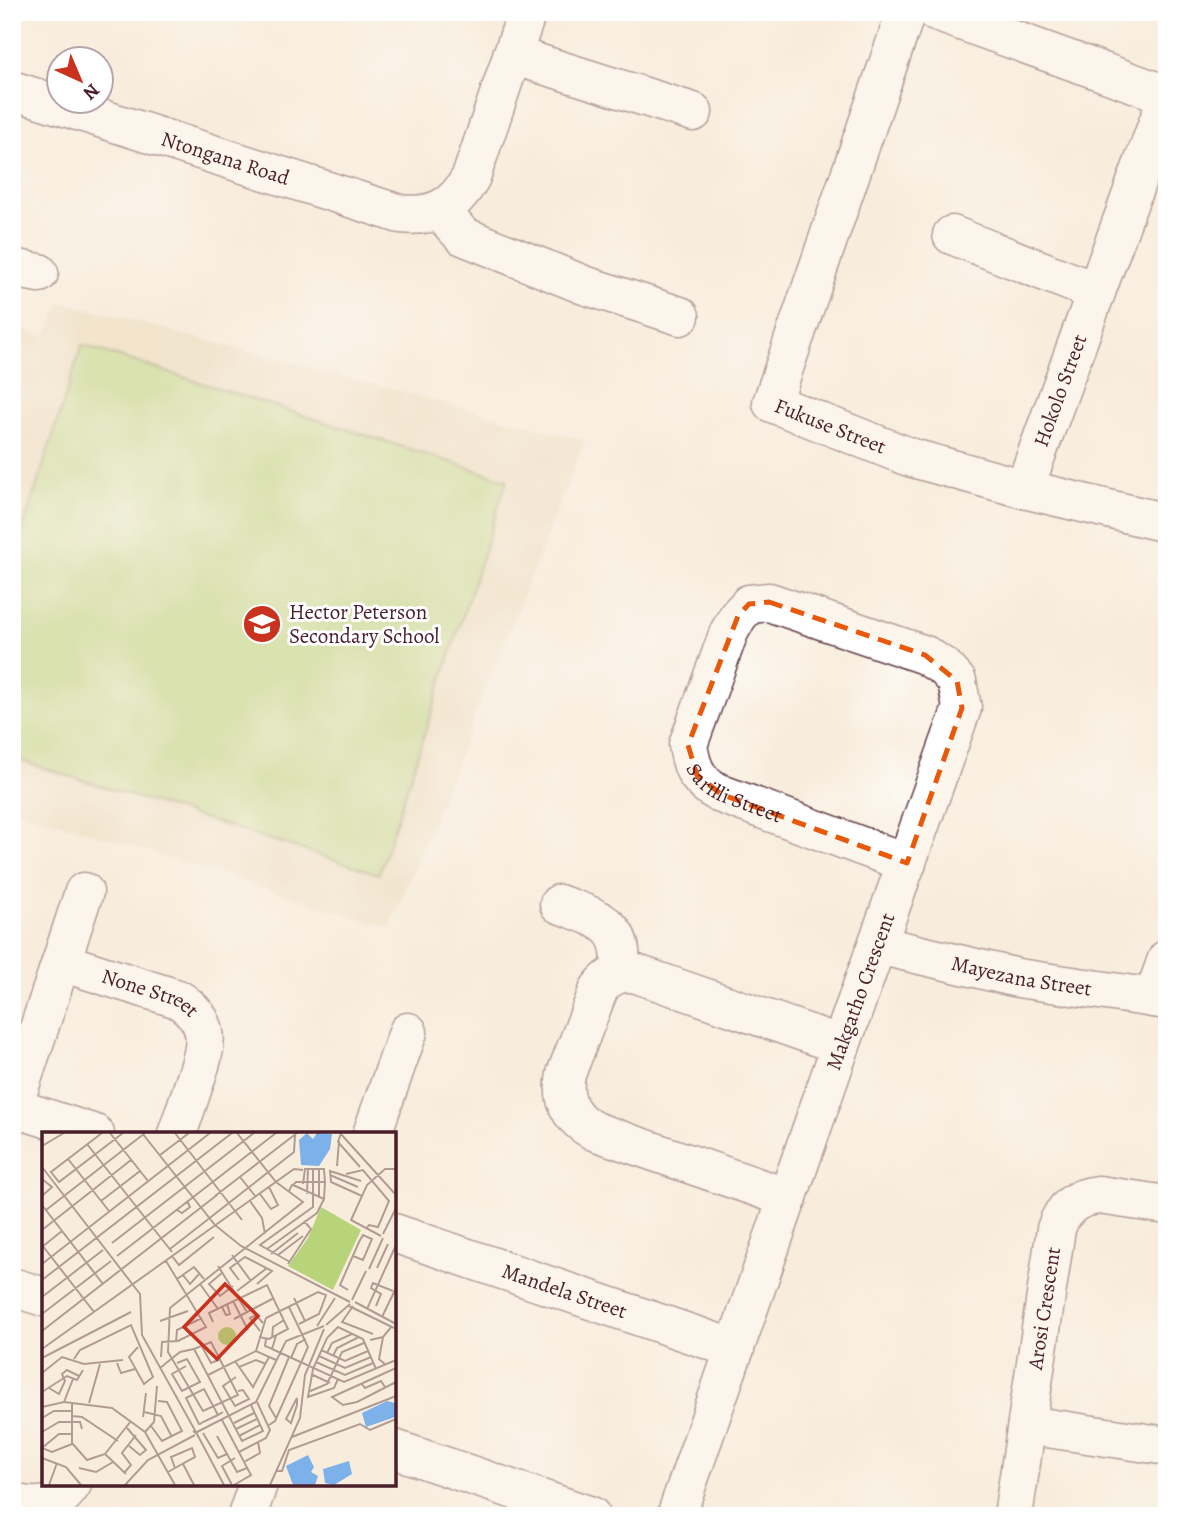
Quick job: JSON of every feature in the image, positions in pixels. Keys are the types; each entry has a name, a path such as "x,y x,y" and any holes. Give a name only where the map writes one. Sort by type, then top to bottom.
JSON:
{"street":[{"path":"527,12 471,177 463,191 439,210 463,236 584,285 680,316"},
{"name":"Fukuse Street","path":"906,12 772,403 909,457 1024,489 1167,523"},
{"path":"936,12 1167,97"},
{"path":"512,55 693,112"},
{"name":"Ntongana Road","path":"12,90 400,214 426,214 439,210"},
{"name":"Hokolo Street","path":"1024,489 1167,97"},
{"path":"952,235 1096,292"},
{"name":"Makgatho Crescent","path":"676,1516 962,708 957,681 946,668 925,655 769,602 749,604"},
{"name":"Sarilli Street","path":"749,604 729,632 688,745 697,775 706,786 721,794 907,863"},
{"path":"84,892 13,1107 88,1132"},
{"path":"559,904 599,919 613,932 621,952 619,974"},
{"name":"Mayezana Street","path":"878,945 1018,978 1160,999"},
{"path":"1160,999 1167,959"},
{"name":"None Street","path":"61,962 178,999 190,1006 199,1018 206,1037 205,1053 178,1132"},
{"path":"788,1198 583,1125 575,1117 565,1097 566,1074 599,989 610,977 628,973 638,974 841,1045"},
{"path":"373,1132 408,1032"},
{"name":"Arosi Crescent","path":"1013,1516 1059,1219 1072,1203 1090,1196 1167,1205"},
{"name":"Mandela Street","path":"396,1234 735,1349"},
{"path":"12,1287 42,1296"},
{"path":"1027,1425 1167,1446"},
{"path":"396,1451 590,1516"},
{"path":"12,1502 32,1507 43,1506 63,1496 70,1486"},
{"path":"247,1516 257,1486"}],"highlighted area":[{"path":"769,602 925,655 957,681 962,708 907,863 721,794 697,775 688,745 738,616 749,604"}],"shaded area":[{"name":"Hector Peterson Secondary School","path":"62,302 585,440 390,928 12,808 12,324 45,337"}],"green space":[{"name":"Hector Peterson Secondary School","path":"82,345 507,480 379,874 12,758 12,562"}],"place":[{"name":"Hector Peterson Secondary School","path":"262,624"}]}
